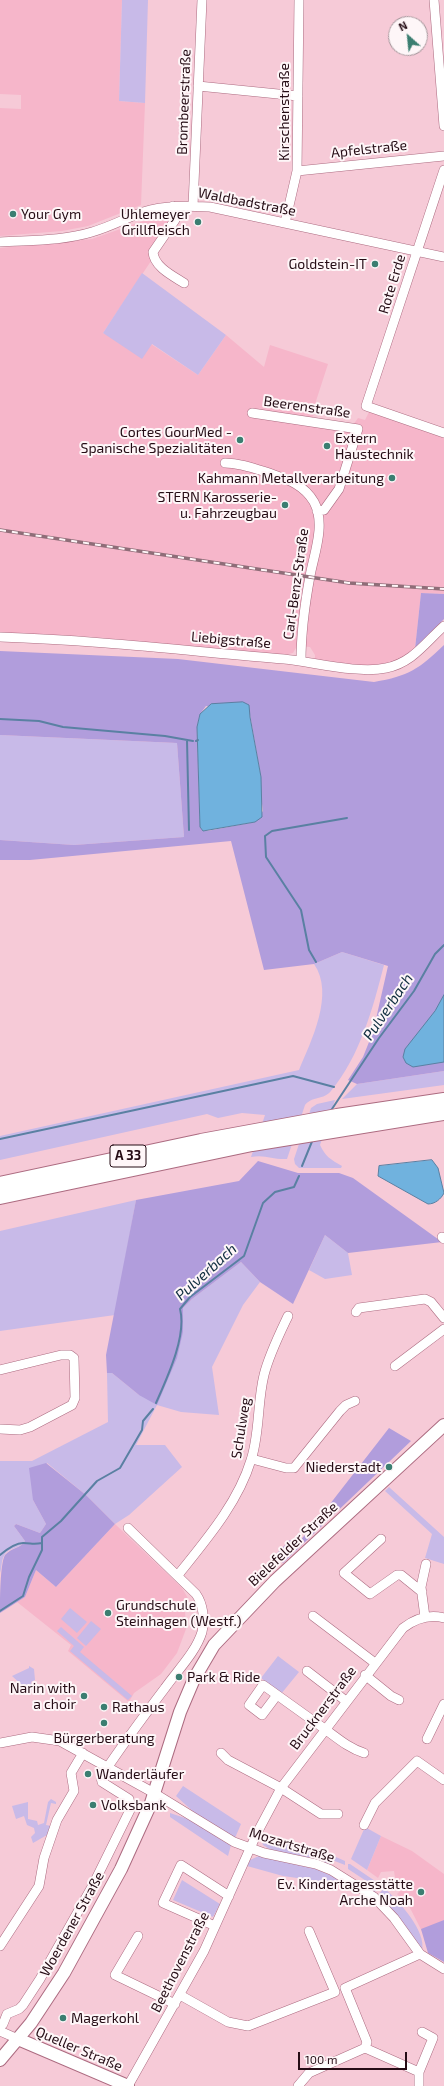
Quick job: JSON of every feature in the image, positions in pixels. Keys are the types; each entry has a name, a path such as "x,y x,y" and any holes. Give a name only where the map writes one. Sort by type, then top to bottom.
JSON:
{"highway":[{"name":"A 33","path":"335,1123 406,1119 442,1104"},
{"name":"A 33","path":"0,1184 120,1158 254,1137 442,1104"},
{"path":"406,1119 444,1117"},
{"name":"A 33","path":"0,1197 254,1137"}],"main road":[{"name":"Bielefelder Straße","path":"154,1794 180,1712 194,1679 214,1645 270,1586 444,1424"},
{"name":"Woerdener Straße","path":"0,2060 18,2039 60,1979 120,1869 154,1794"},
{"name":"Queller Straße","path":"18,2039 115,2083 128,2086"}],"street":[{"name":"Brombeerstraße","path":"193,206 202,0"},
{"name":"Kirschenstraße","path":"285,223 297,171 298,96 296,1"},
{"path":"437,4 444,126"},
{"path":"198,86 298,96"},
{"name":"Apfelstraße","path":"297,171 444,156"},
{"name":"Rote Erde","path":"444,170 416,250 366,406 444,433"},
{"path":"173,206 175,220 153,252 153,257 168,272 184,283"},
{"name":"Waldbadstraße","path":"0,242 63,238 90,233 142,213 173,206 210,206 444,256"},
{"name":"Beerenstraße","path":"252,413 358,429"},
{"name":"Carl-Benz-Straße","path":"317,511 324,510 339,489 358,429"},
{"name":"Carl-Benz-Straße","path":"225,463 236,463 291,480 304,490 314,502 317,511 318,539 310,577 302,661"},
{"name":"Liebigstraße","path":"0,637 107,643 302,661 362,669 387,668 410,658 444,626"},
{"path":"356,1312 359,1308 425,1299 431,1302 444,1318"},
{"name":"Schulweg","path":"178,1574 207,1539 222,1517 243,1480 252,1459 264,1375 272,1350 288,1316"},
{"path":"395,1366 444,1329"},
{"path":"0,1370 70,1354 74,1358 75,1377 75,1398 72,1405 30,1427 20,1430 0,1429"},
{"path":"252,1459 286,1468 294,1468 340,1411 346,1405 355,1401"},
{"path":"0,2027 3,2024 7,2014 19,2009 23,2005 40,1979 93,1885 131,1808 129,1799 102,1781 101,1777 191,1652 200,1637 203,1620 200,1600 178,1574 128,1528"},
{"path":"381,1539 344,1573 370,1594 397,1575 401,1575 422,1592"},
{"path":"425,1617 421,1581 426,1564"},
{"path":"313,1616 375,1663"},
{"name":"Brucknerstraße","path":"250,1849 281,1788 365,1675 403,1628 414,1621 425,1617 444,1618"},
{"path":"307,1671 346,1701"},
{"path":"365,1675 391,1696 400,1700"},
{"path":"277,1694 352,1749 364,1753"},
{"path":"427,1739 444,1704"},
{"name":"Mozartstraße","path":"0,1743 26,1737 44,1737 60,1741 83,1752 224,1836 250,1849 316,1864 331,1870 374,1897 394,1918 420,1954 444,1969"},
{"path":"0,1946 39,1886 44,1858 58,1820 74,1791 71,1773 83,1752"},
{"path":"221,1753 228,1760 281,1788 321,1814 338,1814"},
{"path":"364,1826 375,1803 417,1762 444,1780"},
{"name":"Beethovenstraße","path":"128,2086 204,1951 250,1849"},
{"path":"215,1926 162,1903 181,1865 229,1896"},
{"path":"138,1936 115,1975 177,1999 228,2022 248,2026 335,1992 309,1931"},
{"path":"298,2086 309,2073 365,2048 367,2042 345,1988 420,1954"},
{"path":"0,2032 18,2039"},
{"path":"419,2086 419,2072 433,2038 422,2032"},
{"path":"365,2048 419,2072"}],"shaded area":[{"path":"0,0 122,0 119,101 145,103 141,205 88,226 62,231 0,236 0,108 21,109 21,95 0,94"},
{"path":"122,0 148,0 145,103 119,101"},
{"path":"163,214 170,219 149,250 151,261 103,333 151,344 198,375 226,335 264,367 270,345 328,364 316,401 313,418 353,425 358,418 365,420 369,412 444,438 444,594 421,593 415,649 403,658 390,663 364,666 315,659 315,655 310,647 297,646 293,653 283,655 83,636 0,633 0,248 92,239"},
{"path":"142,273 226,335 198,375 152,344 142,359 103,333"},
{"path":"421,593 444,594 444,619 415,649"},
{"path":"444,645 444,1071 357,1084 348,1080 363,1057 373,1032 388,966 342,952 314,964 264,970 231,841 30,860 0,860 0,840 74,845 184,837 177,743 0,735 0,651 178,659 374,682 396,677 413,670 420,666","holes":["206,706 250,715 261,777 260,789 263,811 255,822 203,831 200,827 197,727 200,714"]},
{"path":"0,735 177,743 184,837 74,845 0,840"},
{"path":"342,952 384,965 380,981 370,1015 358,1047 350,1063 328,1094 311,1100 305,1105 287,1159 261,1156 251,1157 265,1115 242,1113 218,1118 207,1114 0,1160 0,1136 299,1070 315,1032 322,1003 320,976 314,964"},
{"path":"444,1071 444,1085 342,1099 357,1084"},
{"path":"335,1100 320,1145 329,1157 342,1166 341,1168 299,1168 295,1164 294,1159 311,1108 317,1104"},
{"path":"258,1161 298,1173 339,1173 353,1178 442,1242 348,1253 325,1235 293,1304 260,1282 241,1262 192,1299 183,1308 183,1332 177,1358 157,1405 139,1395 112,1373 107,1373 106,1355 136,1200 239,1181"},
{"path":"136,1200 115,1315 0,1331 0,1231"},
{"path":"325,1235 348,1253 352,1275 325,1279 309,1270"},
{"path":"241,1262 260,1282 243,1305 212,1367 219,1415 181,1412 157,1405 136,1445 165,1445 182,1467 129,1515 115,1524 86,1495 47,1463 33,1500 46,1524 40,1533 16,1524 14,1526 25,1541 23,1544 6,1553 2,1560 0,1573 0,1461 32,1461 108,1422 107,1373 112,1373 139,1395 183,1332 183,1308 192,1299"},
{"path":"389,1428 411,1441 283,1563 275,1555 290,1540 298,1543"},
{"path":"46,1463 86,1495 115,1524 56,1587 36,1570 25,1597 0,1613 3,1560 7,1553 25,1541 14,1526 16,1524 40,1533 46,1524 33,1500 29,1468"},
{"path":"389,1487 444,1537 444,1564 425,1558 432,1534 385,1491"},
{"name":"Grundschule Steinhagen (Westf.)","path":"115,1524 182,1588 189,1600 185,1611 186,1629 177,1653 161,1674 134,1693 129,1702 68,1651 71,1645 17,1602 25,1597 36,1570 56,1587"},
{"path":"70,1608 87,1622 77,1633 61,1619"},
{"path":"91,1621 101,1629 86,1646 77,1638"},
{"path":"61,1627 84,1647 80,1652 132,1696 128,1700 70,1651 74,1646 57,1631"},
{"path":"278,1656 299,1672 281,1694 261,1678"},
{"path":"29,1666 34,1669 35,1680 31,1682 33,1689 29,1691 23,1688 24,1687 12,1676 29,1668"},
{"path":"183,1786 241,1824 235,1838 198,1816 176,1796"},
{"path":"51,1799 56,1802 56,1804 51,1803 46,1825 51,1826 47,1835 33,1843 31,1837 35,1833 34,1828 27,1825 24,1816 16,1819 12,1806 28,1802 28,1819 37,1821 38,1825 44,1823 48,1802"},
{"path":"170,1813 188,1819 231,1845 228,1856 170,1817"},
{"path":"365,1827 381,1836 367,1870 351,1859"},
{"path":"260,1836 329,1854 345,1861 345,1865 332,1860 329,1866 271,1850 263,1845"},
{"name":"Ev. Kindertagesstätte Arche Noah","path":"381,1836 412,1851 444,1874 444,1940 430,1947 410,1908 397,1894 400,1891 396,1884 394,1871 381,1872 378,1878 367,1870"},
{"path":"259,1856 316,1869 341,1880 340,1884 283,1876 247,1866 250,1860"},
{"path":"348,1864 381,1885 374,1893 371,1891 374,1886 348,1869"},
{"path":"182,1880 220,1904 213,1917 173,1900"},
{"path":"384,1888 397,1900 416,1925 420,1934 422,1951 379,1897 379,1894"},
{"path":"444,1920 444,1962 428,1953 421,1929"}],"water":[{"path":"243,702 249,705 261,777 262,817 255,822 203,831 200,827 197,727 200,714 211,704"},
{"path":"444,995 444,1062 413,1067 406,1063 403,1057 405,1049 435,1011"},
{"path":"432,1160 438,1168 444,1193 433,1203 428,1204 378,1176 379,1166"}],"waterway":[{"path":"0,719 39,721 63,727 165,736 193,741"},
{"path":"187,740 189,830"},
{"path":"316,962 309,950 301,910 266,857 265,836 272,831 347,818"},
{"name":"Pulverbach","path":"330,1112 379,1038 414,991 435,954 444,945"},
{"path":"0,1139 293,1076 334,1087"},
{"name":"Pulverbach","path":"302,1166 313,1139"},
{"name":"Pulverbach","path":"156,1403 175,1357 181,1332 180,1309 190,1297 244,1256 263,1203 275,1192 294,1187 299,1176"},
{"name":"Pulverbach","path":"0,1611 23,1596 29,1577 42,1550 42,1537 61,1521 97,1481 120,1468 142,1430 143,1421 153,1409"},
{"name":"Pulverbach","path":"0,1555 17,1544 42,1543"}],"railway":[{"path":"0,530 349,583 444,589"}],"place":[{"name":"Your Gym","path":"13,214"},
{"name":"Uhlemeyer Grillfleisch","path":"198,222"},
{"name":"Goldstein-IT","path":"375,264"},
{"name":"Cortes GourMed - Spanische Spezialitäten","path":"240,440"},
{"name":"Extern Haustechnik","path":"327,446"},
{"name":"Kahmann Metallverarbeitung","path":"392,478"},
{"name":"STERN Karosserie- u. Fahrzeugbau","path":"285,505"},
{"name":"Niederstadt","path":"389,1467"},
{"name":"Grundschule Steinhagen (Westf.)","path":"108,1613"},
{"name":"Park & Ride","path":"179,1677"},
{"name":"Narin with a choir","path":"84,1696"},
{"name":"Rathaus","path":"104,1707"},
{"name":"Bürgerberatung","path":"104,1723"},
{"name":"Wanderläufer","path":"88,1774"},
{"name":"Volksbank","path":"93,1805"},
{"name":"Ev. Kindertagesstätte Arche Noah","path":"421,1892"},
{"name":"Magerkohl","path":"63,2018"}]}
